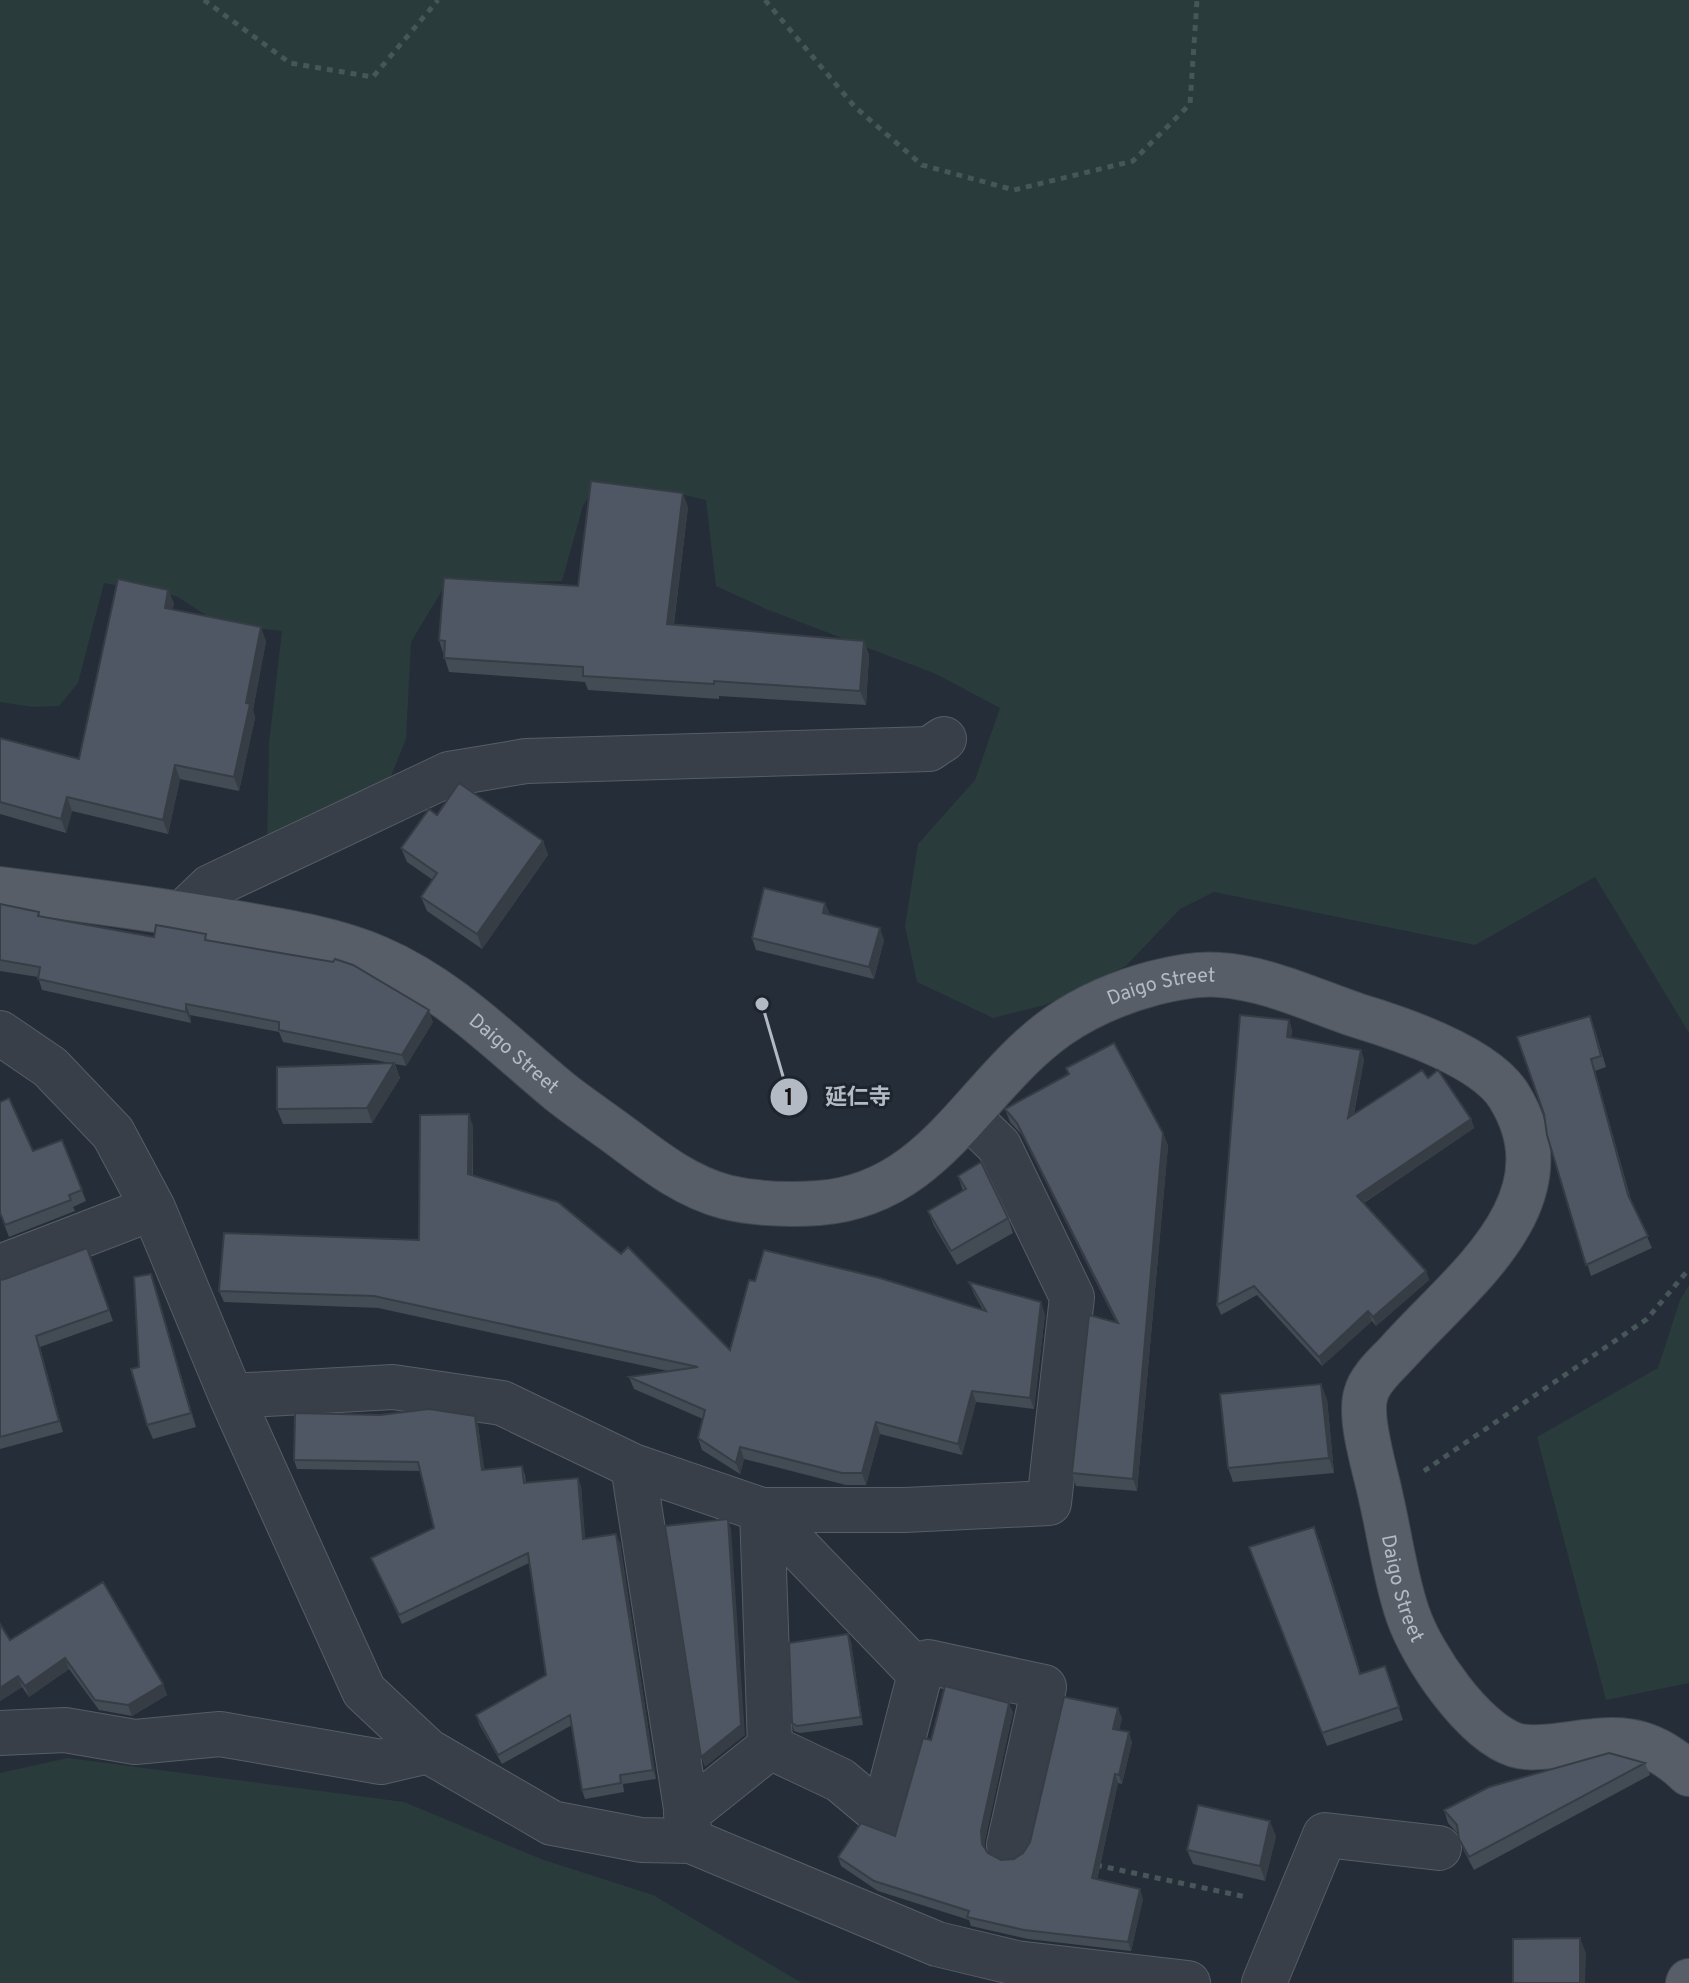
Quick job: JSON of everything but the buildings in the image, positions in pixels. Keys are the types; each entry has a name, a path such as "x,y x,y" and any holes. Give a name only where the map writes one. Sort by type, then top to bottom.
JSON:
{"main road":[{"name":"Daigo Street","path":"0,889 183,913 294,933 376,957 460,1005 564,1095 670,1173 724,1197 773,1203 849,1200 887,1184 926,1160 1014,1066 1055,1028 1129,990 1212,974 1251,978 1382,1023 1484,1070 1506,1090 1521,1121 1528,1154 1526,1185 1504,1238 1387,1364 1366,1394 1365,1415 1408,1617 1429,1656 1464,1706 1491,1732 1514,1745 1536,1748 1610,1738 1641,1741 1670,1755 1689,1774"}],"street":[{"path":"183,913 210,887 449,774 526,761 929,749 944,739"},
{"path":"0,1033 50,1067 113,1133 153,1208 231,1396 364,1691 428,1751 552,1823 641,1840 688,1827 770,1747 775,1511"},
{"path":"231,1396 393,1387 459,1394 502,1403 633,1466 775,1511 1049,1503 1072,1297 999,1146 969,1117"},
{"path":"0,1267 153,1208"},
{"path":"633,1466 688,1827"},
{"path":"775,1511 791,1540 920,1674"},
{"path":"770,1747 840,1780 883,1816 920,1674 928,1662 1044,1687 1009,1845"},
{"path":"0,1733 65,1730 135,1742 220,1734 381,1762 428,1751"},
{"path":"688,1827 937,1944 1087,1977 1188,1983"},
{"path":"1264,1983 1325,1835 1439,1848"}],"path":[{"path":"204,0 290,63 373,77 438,0"},
{"path":"765,0 855,107 922,165 1014,190 1133,161 1190,104 1197,0"},
{"path":"1382,1499 1647,1319 1689,1269"},
{"path":"1086,1863 1296,1907"}],"shaded area":[{"path":"0,0 1689,0 1689,1033 1595,877 1475,945 1214,892 1180,909 1126,966 1045,1005 993,1018 917,982 905,926 918,844 975,780 1000,708 936,674 766,609 716,586 706,500 654,488 594,488 583,506 562,581 446,584 411,642 406,739 382,798 267,848 269,743 282,631 220,624 176,596 104,583 78,683 59,706 33,707 0,702"},
{"path":"1689,1285 1689,1683 1606,1700 1537,1437 1658,1368 1680,1300"},
{"path":"68,1758 404,1802 541,1859 653,1895 802,1983 0,1983 0,1773"}],"place":[{"name":"延仁寺","path":"762,1004"}]}
